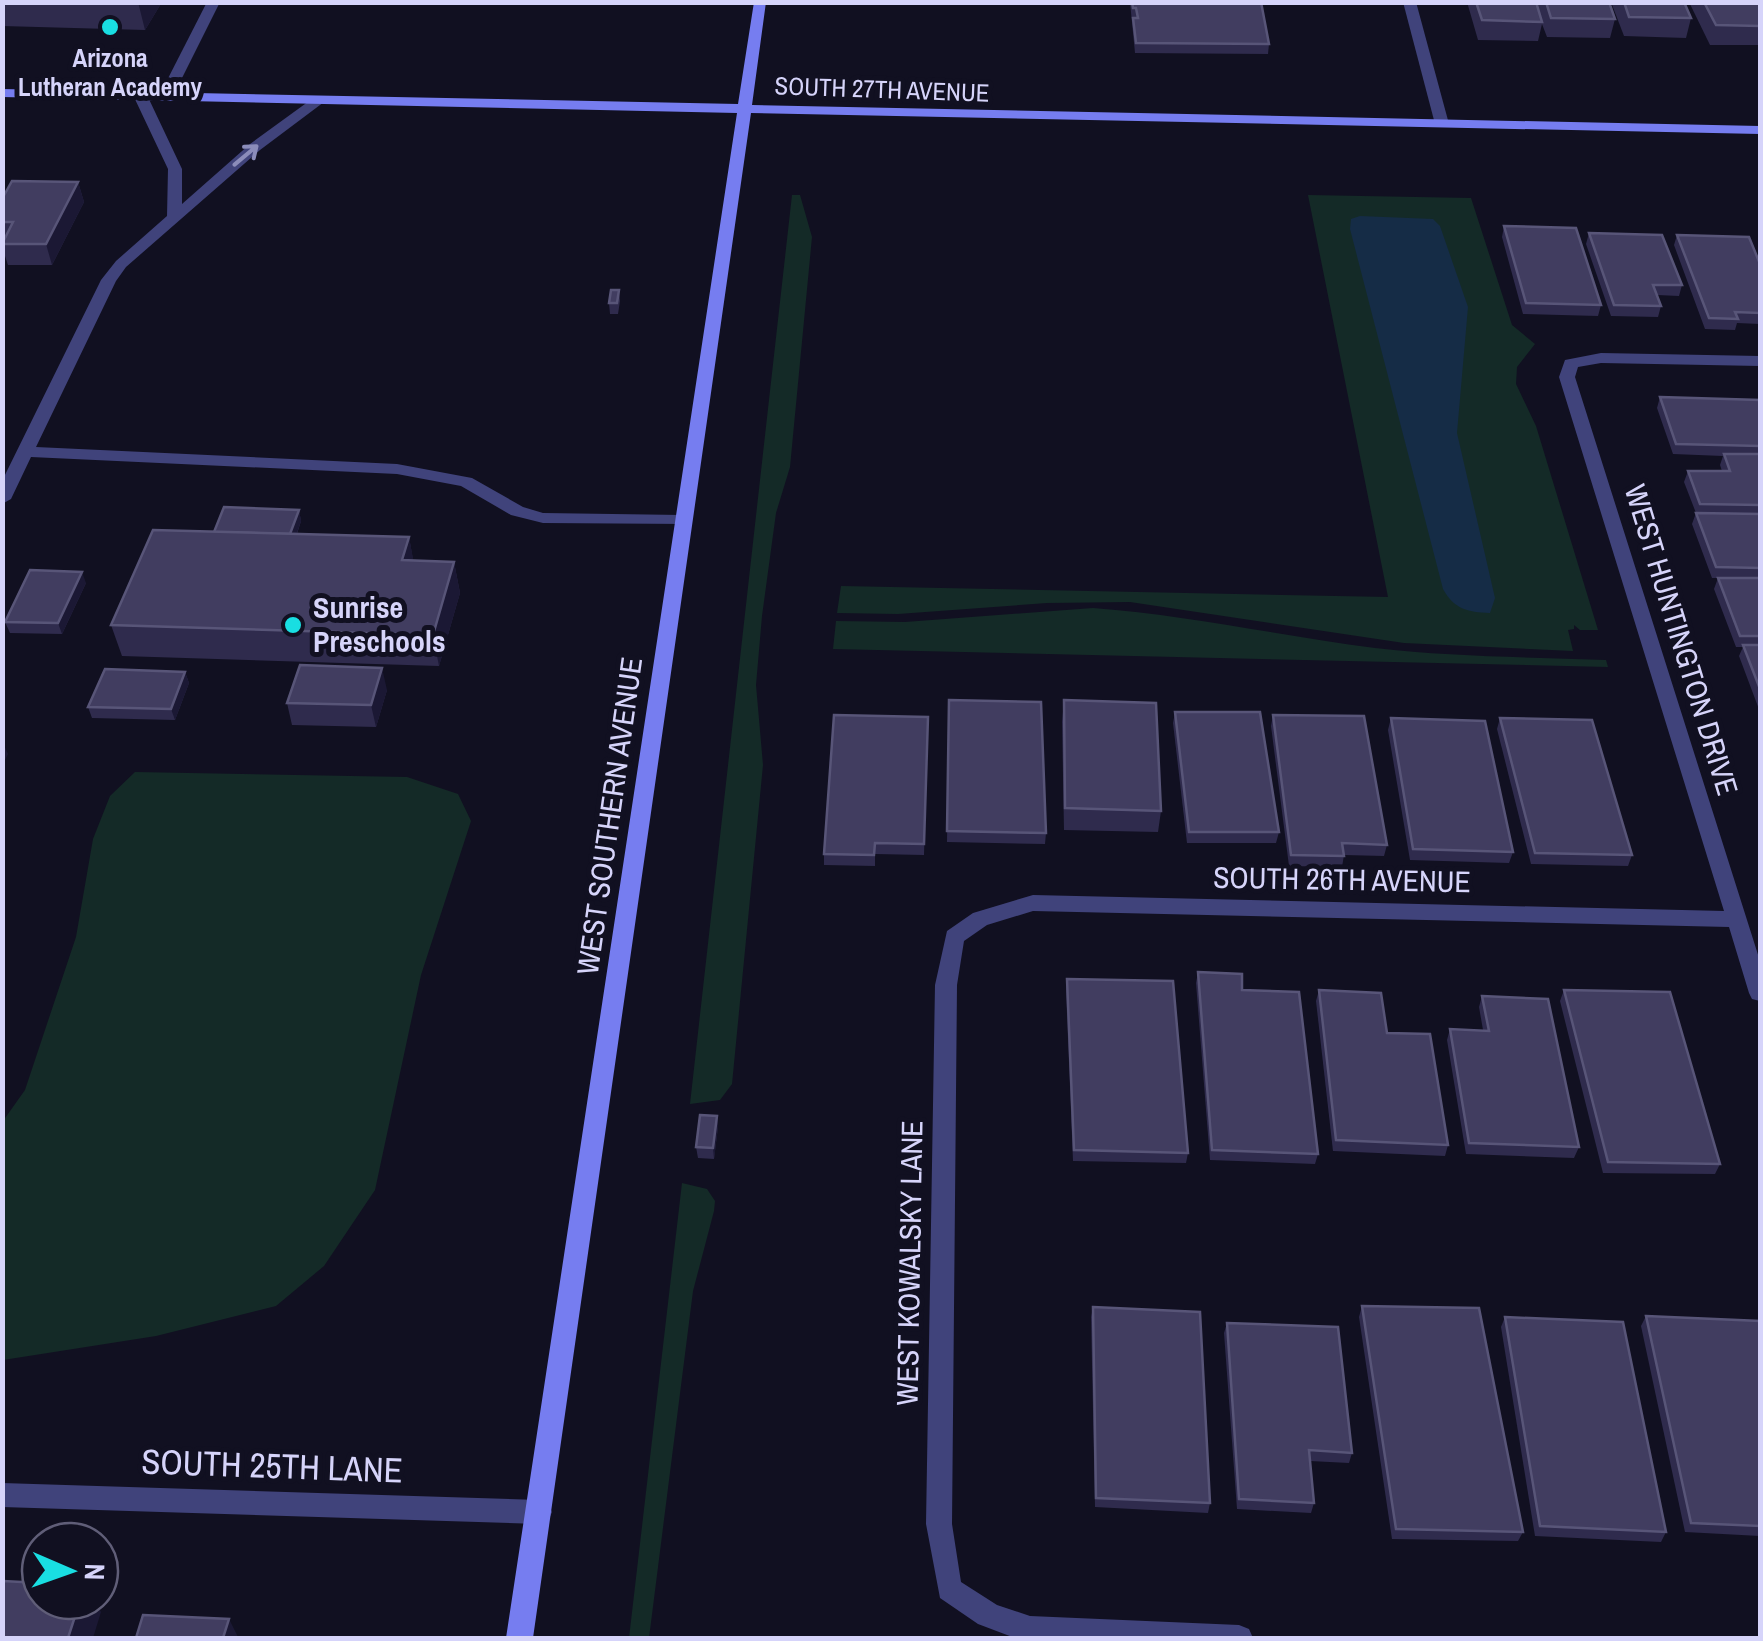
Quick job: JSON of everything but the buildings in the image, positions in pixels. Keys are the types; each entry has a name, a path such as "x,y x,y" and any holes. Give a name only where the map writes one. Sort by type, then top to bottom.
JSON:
{"main road":[{"name":"WEST SOUTHERN AVENUE","path":"519,1638 760,2"},
{"name":"SOUTH 27TH AVENUE","path":"2,93 1760,130"}],"street":[{"path":"166,96 214,2"},
{"path":"1408,2 1442,124"},
{"path":"140,96 175,169 174,216"},
{"path":"2,498 28,452 109,280 130,254 174,216 321,99"},
{"name":"WEST HUNTINGTON DRIVE","path":"1760,360 1601,358 1571,364 1568,377 1760,993"},
{"path":"28,452 398,469 466,482 530,516 588,521 682,520"},
{"name":"SOUTH 26TH AVENUE","path":"954,937 980,920 1033,903 1736,919"},
{"name":"WEST KOWALSKY LANE","path":"954,937 946,985 939,1524 949,1589 974,1609 1006,1624 1030,1629 1238,1638"},
{"name":"SOUTH 25TH LANE","path":"2,1495 540,1512"}],"green space":[{"path":"792,195 800,195 812,237 790,467 776,513 762,616 756,685 763,765 732,1084 720,1100 690,1104"},
{"path":"1308,195 1471,198 1512,325 1535,344 1517,367 1516,384 1536,426 1598,630 1580,630 1574,625 1574,629 1568,630 1573,651 1404,643 1130,602 1047,603 898,614 837,613 841,586 1388,597"},
{"path":"1093,608 1375,648 1606,660 1608,667 833,649 836,621 905,622"},
{"path":"135,772 407,777 458,794 471,821 421,975 375,1190 324,1266 276,1306 156,1336 3,1360 3,1121 25,1090 76,937 93,839 110,796"},
{"path":"682,1183 707,1189 715,1201 714,1211 693,1291 649,1638 629,1638"}],"water":[{"path":"1351,219 1433,219 1440,226 1468,307 1457,433 1495,598 1490,613 1462,608 1443,589 1350,229"}],"place":[{"name":"Arizona Lutheran Academy","path":"110,27"},
{"name":"Sunrise Preschools","path":"293,625"}]}
